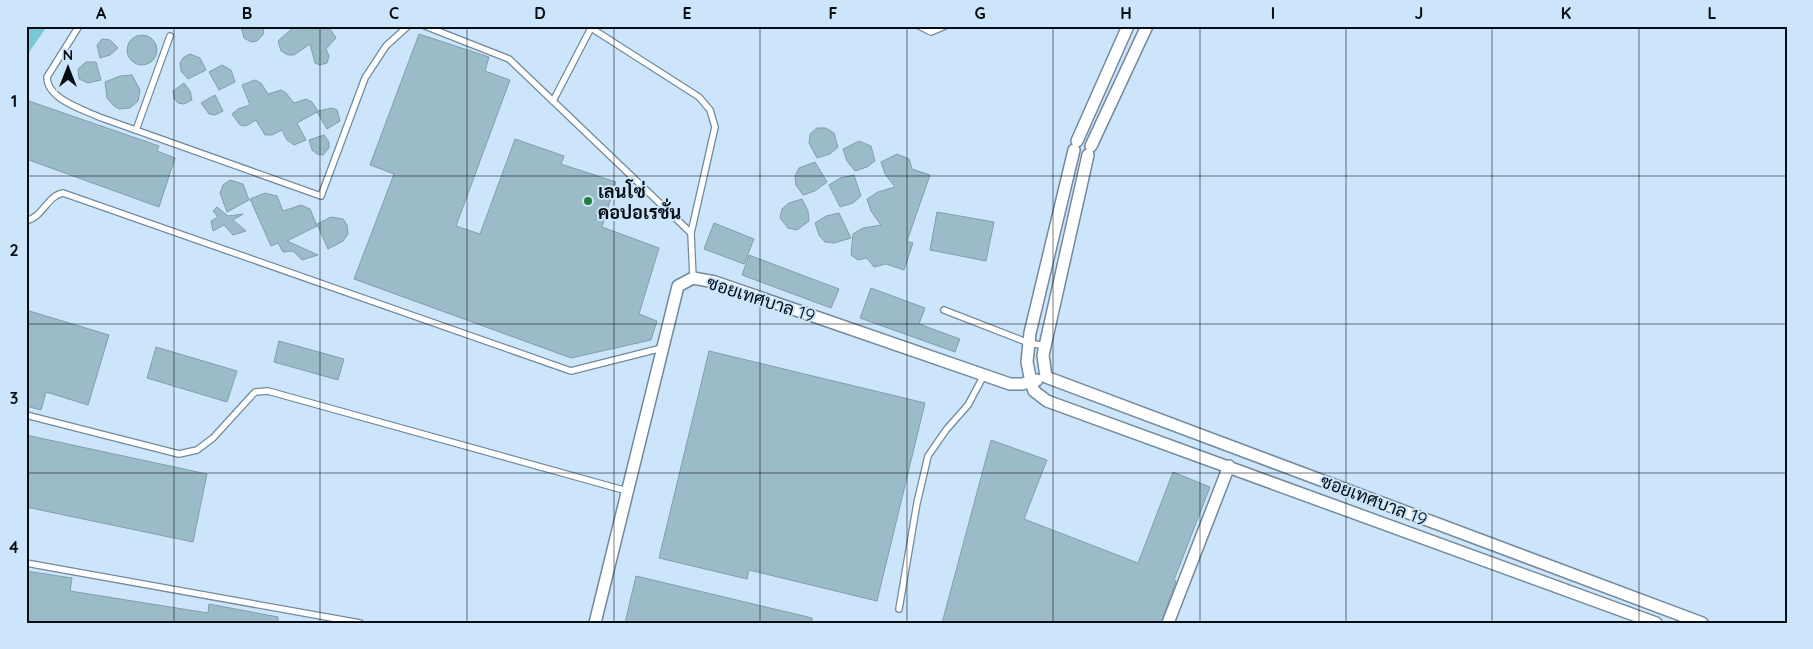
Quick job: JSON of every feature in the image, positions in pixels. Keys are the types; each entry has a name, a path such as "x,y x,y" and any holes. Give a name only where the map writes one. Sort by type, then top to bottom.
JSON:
{"street":[{"path":"1031,382 1027,362 1029,343 1075,145 1128,26"},
{"path":"1046,377 1043,355 1089,150 1147,26"},
{"name":"ซอยเทศบาล 19","path":"595,623 678,286 693,278 715,282 1010,384 1031,382 1046,377 1702,623"},
{"name":"ซอยเทศบาล 19","path":"1031,382 1034,391 1047,401 1656,623"},
{"path":"1168,623 1229,466"}],"lane":[{"path":"79,26 47,77 47,82 54,92 66,101 99,117 321,196 365,78 386,46 408,26"},
{"path":"425,26 509,59 691,233"},
{"path":"919,26 931,32 944,26"},
{"path":"553,101 589,27 699,97 710,110 716,127 691,233 693,278"},
{"path":"136,130 170,36"},
{"path":"26,221 34,219 56,194 63,192 571,371 662,348"},
{"path":"944,310 1029,343 1046,346"},
{"path":"899,609 917,503 928,456 946,430 968,405 984,375"},
{"path":"26,415 179,454 197,450 213,438 255,392 268,391 628,492"},
{"path":"26,563 360,623"}],"shaded area":[{"path":"26,26 47,26 26,57"}],"building":[{"path":"241,26 264,26 263,35 257,41 251,42 244,38"},
{"path":"295,26 328,26 336,38 326,49 329,56 327,63 320,65 315,63 310,44 294,55 288,55 281,51 278,41"},
{"path":"419,34 489,57 485,71 510,80 456,226 480,234 515,139 564,156 561,164 616,182 602,227 659,248 639,314 657,321 651,340 571,358 354,279 394,174 370,165"},
{"path":"142,35 153,39 157,50 153,61 142,65 131,61 127,50 131,39"},
{"path":"102,39 110,40 118,48 110,55 100,58 97,45"},
{"path":"190,54 200,58 206,70 188,79 181,71 180,63 184,57"},
{"path":"86,62 96,62 101,80 88,83 79,79 78,69"},
{"path":"222,65 231,70 235,82 219,90 209,72"},
{"path":"132,75 140,90 138,101 130,108 119,109 107,98 105,82 120,76"},
{"path":"255,80 261,83 268,94 281,90 294,103 306,99 312,102 318,111 332,108 337,110 340,121 327,129 317,112 297,123 306,140 294,145 287,140 282,130 272,135 265,135 256,120 246,126 240,125 232,114 238,109 250,105 242,85"},
{"path":"184,83 190,91 192,100 184,104 178,103 174,99 173,91"},
{"path":"215,95 223,111 215,115 209,114 201,103"},
{"path":"26,100 159,146 157,151 175,158 159,207 26,159"},
{"path":"817,128 826,128 834,133 838,147 830,154 817,158 809,143 810,134"},
{"path":"324,135 329,142 329,148 323,155 317,154 312,150 309,140"},
{"path":"859,141 871,146 875,161 867,167 855,171 847,161 843,149"},
{"path":"897,154 909,159 912,169 930,175 907,241 913,243 904,270 886,264 874,267 867,258 858,260 851,255 853,234 863,228 881,225 871,211 867,199 878,192 895,187 885,174 881,162"},
{"path":"815,162 827,182 815,191 803,195 796,185 795,176 799,168"},
{"path":"854,175 861,196 853,203 840,207 829,185 840,178"},
{"path":"230,180 243,184 249,200 227,212 220,193 223,185"},
{"path":"265,193 277,196 283,211 301,205 310,209 317,226 287,241 318,255 302,260 293,251 283,252 278,243 271,246 250,199"},
{"path":"802,199 808,211 809,221 797,230 788,228 780,218 782,209 789,203"},
{"path":"217,207 228,216 243,214 233,220 246,231 233,235 224,225 213,231 211,221 218,217 213,211"},
{"path":"937,212 994,222 986,261 930,250"},
{"path":"839,213 851,238 834,243 825,242 819,235 815,223 826,216"},
{"path":"331,217 343,219 347,225 348,234 343,241 328,249 317,224"},
{"path":"714,223 754,239 744,264 704,249"},
{"path":"749,255 839,289 831,308 742,275"},
{"path":"871,288 925,308 919,324 960,339 955,352 860,318"},
{"path":"26,310 109,335 88,405 46,392 41,410 26,406"},
{"path":"279,341 344,359 338,380 274,362"},
{"path":"156,347 237,371 227,402 147,378"},
{"path":"709,351 925,403 877,601 749,570 747,579 659,558"},
{"path":"26,435 207,474 193,542 26,507"},
{"path":"991,440 1047,460 1024,519 1138,563 1173,472 1210,487 1174,580 1176,581 1161,623 942,623"},
{"path":"26,571 72,578 70,591 208,613 209,604 278,617 278,623 26,623"},
{"path":"636,576 812,618 812,623 625,623"}],"place":[{"name":"เลนโซ่ คอปอเรชั่น","path":"588,201"}]}
